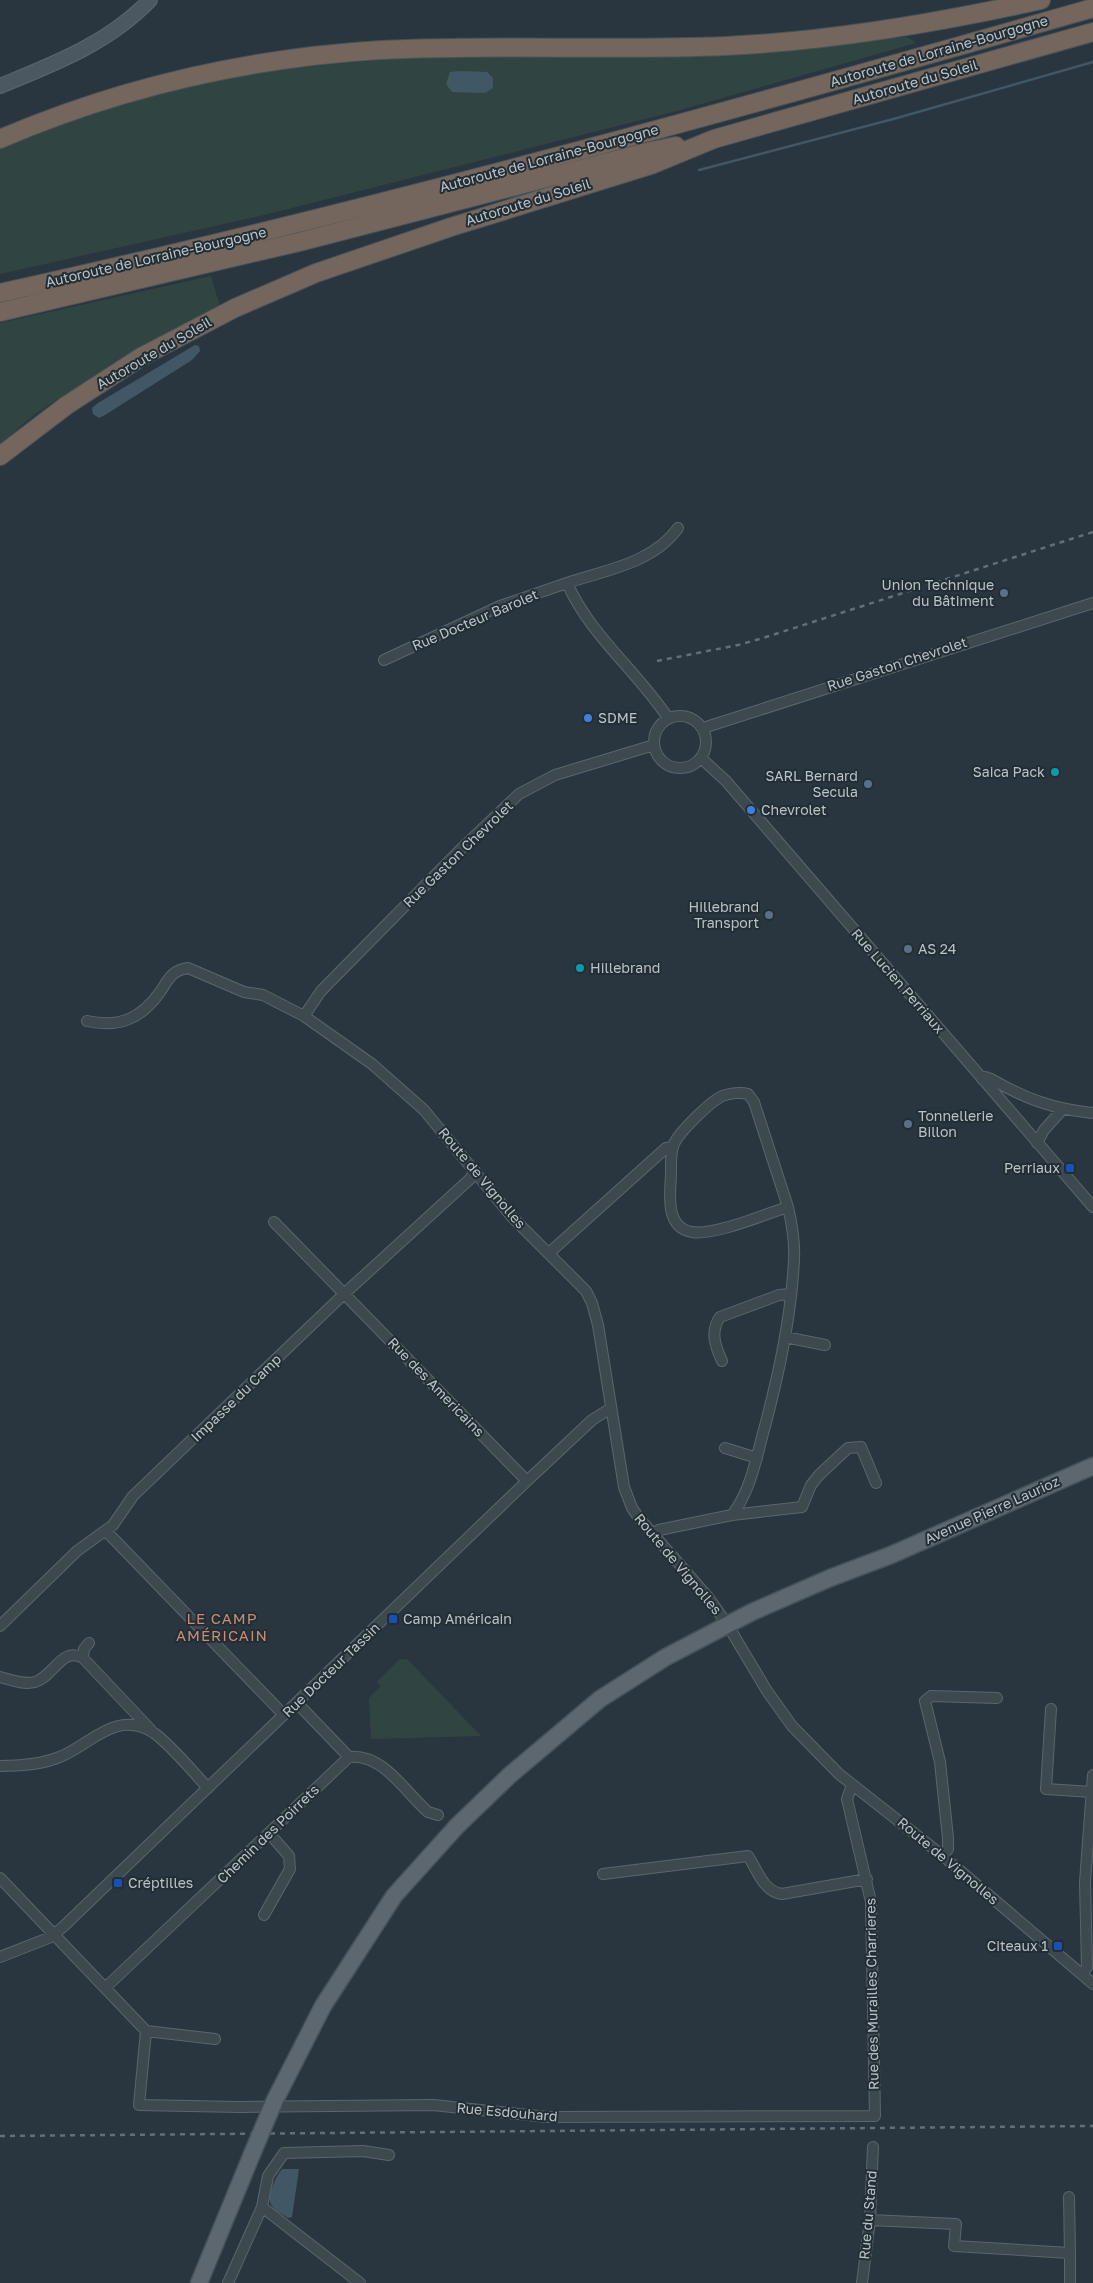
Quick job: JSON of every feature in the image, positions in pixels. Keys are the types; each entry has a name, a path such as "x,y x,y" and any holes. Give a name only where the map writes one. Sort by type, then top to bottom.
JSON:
{"highway":[{"path":"0,140 64,113 133,91 211,72 292,58 427,48 688,47 779,42 895,29 1041,0"},
{"name":"Autoroute de Lorraine-Bourgogne","path":"0,293 224,241 449,184 796,91 1093,8"},
{"name":"Autoroute du Soleil","path":"0,456 67,405 126,366 187,332 267,293 383,249 651,164 714,139 1093,32"},
{"name":"Autoroute de Lorraine-Bourgogne","path":"0,312 299,242 647,152 714,139"}],"main road":[{"name":"Avenue Pierre Laurioz","path":"198,2283 274,2102 323,2006 394,1896 463,1819 510,1775 600,1699 629,1679 830,1578 891,1555 1093,1466"}],"street":[{"path":"0,86 69,57 94,43 131,18 150,0"},
{"name":"Rue Docteur Barolet","path":"384,660 500,606 642,558 666,544 678,528"},
{"path":"566,583 590,623 657,700 668,718"},
{"name":"Rue Gaston Chevrolet","path":"702,728 1093,603"},
{"path":"683,715 691,717 702,728 706,743 701,758 686,767 677,768 662,760 654,745 657,729 668,718 683,715"},
{"name":"Rue Gaston Chevrolet","path":"307,1018 320,991 462,848 519,794 555,775 654,745"},
{"name":"Rue Lucien Perriaux","path":"701,758 726,781 1093,1207"},
{"name":"Route de Vignolles","path":"87,1021 116,1025 124,1022 143,1010 159,994 170,975 180,969 188,968 244,992 263,995 307,1018 347,1045 411,1098 436,1122 474,1172 512,1217 586,1291 592,1303 598,1325 624,1487 632,1508 652,1534 702,1590 730,1628 767,1691 792,1726 852,1785 943,1856 1093,1984"},
{"path":"982,1079 985,1077 991,1079 1016,1094 1062,1110 1093,1113"},
{"path":"732,1515 744,1496 756,1458 785,1337 794,1259 792,1223 788,1207 754,1102 748,1094 729,1094 721,1097 684,1130 672,1147 670,1202 673,1218 682,1229 693,1233 710,1232 788,1207"},
{"path":"1038,1143 1044,1130 1062,1110"},
{"path":"550,1253 666,1148 672,1147"},
{"name":"Impasse du Camp","path":"0,1626 77,1551 113,1525 124,1505 133,1496 344,1294 470,1179 474,1172"},
{"name":"Rue des Americains","path":"274,1222 527,1481"},
{"path":"722,1361 716,1349 714,1336 714,1328 720,1317 779,1294 790,1294"},
{"path":"785,1337 825,1345"},
{"name":"Rue Docteur Tassin","path":"0,1957 54,1934 527,1481 592,1420 611,1408"},
{"path":"652,1534 659,1530 732,1515 802,1507 819,1475 848,1448 853,1446 861,1447 876,1483"},
{"path":"725,1448 756,1458"},
{"path":"106,1531 284,1715"},
{"path":"84,1658 84,1648 88,1643"},
{"path":"0,1677 24,1683 34,1682 42,1679 68,1656 77,1654 84,1658 208,1788"},
{"path":"943,1856 948,1849 948,1838 940,1762 925,1701 931,1696 997,1698"},
{"path":"297,1703 349,1757 364,1757 379,1764 428,1812 438,1815"},
{"path":"1051,1709 1046,1789 1092,1792"},
{"path":"0,1766 40,1764 59,1758 108,1728 135,1726 155,1734"},
{"name":"Chemin des Poirrets","path":"106,1987 349,1757"},
{"path":"1082,1974 1087,1967 1085,1882 1093,1776"},
{"name":"Rue des Murailles Charrieres","path":"852,1785 847,1799 867,1879 871,1912 874,2116"},
{"path":"264,1915 290,1869 289,1856 285,1849 269,1833"},
{"path":"603,1874 748,1856 762,1880 773,1893 782,1894 867,1879"},
{"path":"0,1878 146,2030 215,2040"},
{"name":"Rue Esdouhard","path":"146,2030 139,2105 240,2107 433,2105 547,2117 874,2116"},
{"name":"Rue du Stand","path":"862,2283 870,2220 873,2147"},
{"path":"228,2283 262,2207 268,2176 284,2153 363,2151 389,2156"},
{"path":"1070,2197 1070,2283"},
{"path":"262,2207 360,2283"},
{"path":"870,2220 956,2224 954,2246 1070,2253"}],"green space":[{"path":"907,37 916,43 673,112 264,215 0,274 0,148 122,102 231,77 273,70 423,56"},
{"path":"211,276 220,307 125,355 35,414 0,444 0,323"},
{"path":"400,1659 407,1659 481,1736 371,1739 369,1698 381,1686 377,1682"}],"water":[{"path":"450,72 487,72 493,78 493,88 485,93 452,92 446,84"},
{"path":"195,345 199,346 200,351 192,360 105,415 99,418 93,414 92,408 98,403"},
{"path":"282,2169 299,2169 292,2217 288,2218 275,2209 270,2202 272,2187"}],"waterway":[{"path":"699,170 897,118 1093,62"}],"railway":[{"path":"657,661 738,645 763,638 1093,532"},
{"path":"0,2136 1093,2126"}],"place":[{"name":"Union Technique du Bâtiment","path":"1004,593"},
{"name":"SDME","path":"588,718"},
{"name":"Saica Pack","path":"1055,772"},
{"name":"SARL Bernard Secula","path":"868,784"},
{"name":"Chevrolet","path":"751,810"},
{"name":"Hillebrand Transport","path":"769,915"},
{"name":"AS 24","path":"908,949"},
{"name":"Hillebrand","path":"580,968"},
{"name":"Tonnellerie Billon","path":"908,1124"},
{"name":"Perriaux","path":"1070,1168"},
{"name":"Camp Américain","path":"393,1619"},
{"name":"Créptilles","path":"118,1883"},
{"name":"Citeaux 1","path":"1058,1946"}],"district":[{"name":"LE CAMP AMÉRICAIN","path":"222,1628"}]}
